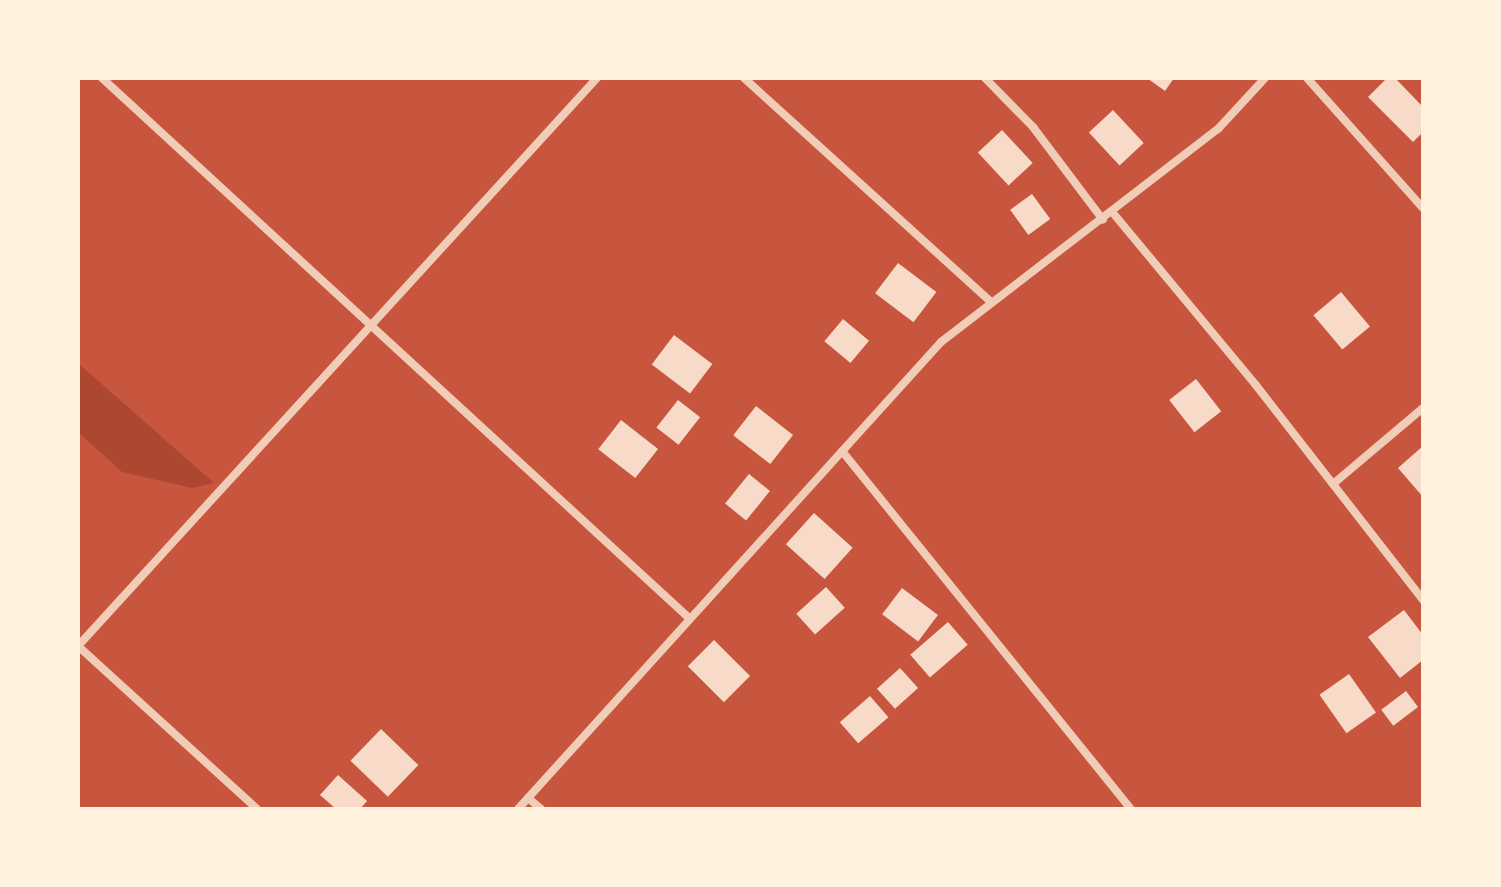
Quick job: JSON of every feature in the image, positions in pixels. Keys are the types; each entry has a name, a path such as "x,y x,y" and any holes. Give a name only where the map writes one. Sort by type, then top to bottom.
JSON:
{"street":[{"path":"102,78 689,618"},
{"path":"257,809 78,646 597,78"},
{"path":"744,78 990,301"},
{"path":"985,78 1040,136 1103,220"},
{"path":"518,809 941,342 990,301 1113,213 1218,129 1265,78"},
{"path":"1307,78 1423,208"},
{"path":"1113,213 1255,384 1423,600"},
{"path":"1333,484 1423,408"},
{"path":"842,451 1131,809"},
{"path":"528,798 541,809"}],"shaded area":[{"path":"78,363 214,483 192,488 122,472 78,432"}],"building":[{"path":"1147,78 1174,78 1165,91"},
{"path":"1387,78 1395,78 1423,107 1423,132 1413,142 1368,97"},
{"path":"1113,110 1144,143 1120,165 1089,133"},
{"path":"1002,130 1033,163 1009,185 978,153"},
{"path":"1032,194 1050,219 1028,235 1010,210"},
{"path":"898,263 936,292 913,322 875,293"},
{"path":"1341,292 1370,326 1342,350 1313,315"},
{"path":"843,319 869,341 850,363 824,341"},
{"path":"674,335 712,364 690,393 652,365"},
{"path":"1196,379 1221,411 1194,432 1169,400"},
{"path":"678,400 700,417 679,445 656,428"},
{"path":"756,406 793,435 770,464 733,435"},
{"path":"621,420 658,449 635,478 598,449"},
{"path":"1423,446 1423,497 1398,468"},
{"path":"749,474 770,491 746,521 725,504"},
{"path":"814,513 853,548 825,579 786,544"},
{"path":"826,587 845,608 815,635 796,614"},
{"path":"902,588 938,615 918,641 882,614"},
{"path":"1404,610 1423,635 1423,660 1400,678 1368,637"},
{"path":"948,622 968,645 930,677 910,655"},
{"path":"714,640 750,676 724,702 688,666"},
{"path":"900,668 918,688 895,709 877,689"},
{"path":"1349,674 1376,713 1346,733 1320,695"},
{"path":"1406,691 1418,707 1393,726 1381,710"},
{"path":"870,696 888,717 858,743 840,722"},
{"path":"381,729 418,765 388,797 350,761"},
{"path":"338,775 367,801 360,809 336,809 320,795"}]}
